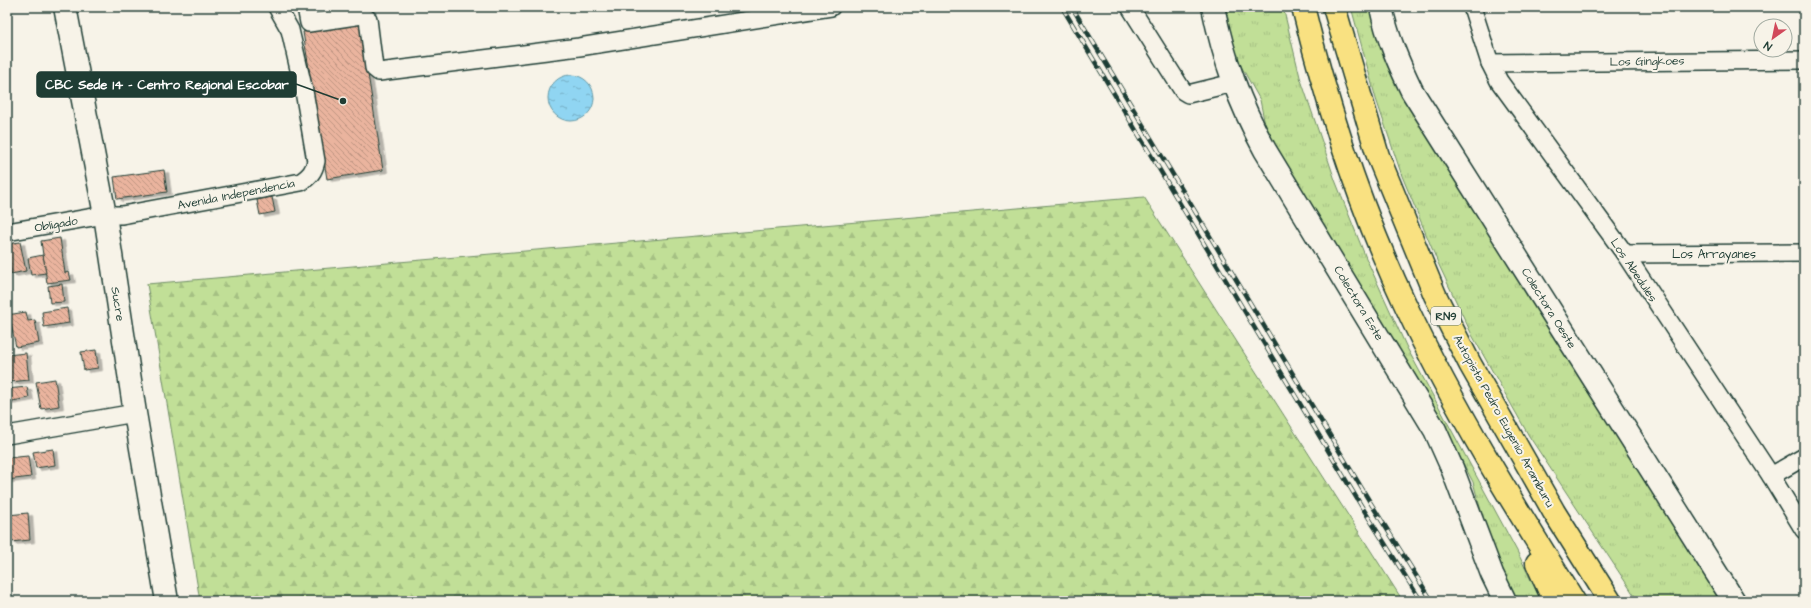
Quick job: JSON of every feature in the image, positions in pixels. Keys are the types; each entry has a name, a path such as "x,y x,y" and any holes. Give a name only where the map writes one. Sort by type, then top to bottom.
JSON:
{"highway":[{"name":"RN9","path":"1303,7 1348,162 1370,222 1406,305 1451,395 1499,480 1574,601"},
{"name":"Autopista Pedro Eugenio Aramburu","path":"1334,7 1378,156 1435,295 1470,364 1554,512 1610,601"},
{"path":"1499,480 1554,601"},
{"path":"1554,512 1626,601"}],"street":[{"name":"Sucre","path":"65,7 105,215 135,413 167,601"},
{"path":"306,7 309,23 362,15 368,19 374,68 379,72 579,47 831,7"},
{"path":"1130,7 1183,91 1188,94 1233,83"},
{"name":"Colectora Este","path":"1213,7 1220,42 1233,83 1247,117 1265,150 1435,430 1452,468 1492,574 1505,601"},
{"name":"Colectora Oeste","path":"1381,7 1394,53 1412,91 1734,601"},
{"name":"Los Abedules","path":"1472,7 1490,63 1499,81 1625,254 1771,476 1804,530"},
{"name":"Avenida Independencia","path":"105,215 122,215 301,182 314,170 316,161 304,91 290,30 282,8"},
{"name":"Los Gingkoes","path":"1490,63 1804,60"},
{"name":"Obligado","path":"7,232 105,215"},
{"name":"Los Arrayanes","path":"1625,254 1804,253"},
{"path":"7,435 135,413"},
{"path":"1771,476 1804,456"}],"green space":[{"path":"1223,7 1283,7 1300,77 1335,180 1366,258 1407,348 1517,551 1541,601 1513,601 1488,536 1473,482 1454,446 1269,145 1260,100 1236,57"},
{"path":"1351,7 1373,7 1381,46 1394,80 1548,328 1722,601 1638,601 1529,436 1472,335 1438,263 1402,176 1376,99"},
{"path":"1144,197 1403,601 200,601 147,284"}],"water":[{"path":"576,75 588,81 593,89 593,107 588,115 580,120 566,121 554,115 549,107 548,93 554,81 562,76"}],"building":[{"path":"360,23 383,170 327,179 303,32"},
{"path":"164,170 167,192 117,199 114,177"},
{"path":"272,197 275,212 260,215 257,200"},
{"path":"60,238 65,273 69,272 71,280 47,283 41,241"},
{"path":"20,242 26,271 11,274 7,244"},
{"path":"43,255 46,273 31,275 28,258"},
{"path":"62,284 64,302 50,303 48,286"},
{"path":"67,308 69,323 44,327 42,312"},
{"path":"26,312 28,321 35,320 39,343 16,347 11,324 7,325 7,315"},
{"path":"96,350 98,368 84,370 81,352"},
{"path":"26,353 29,380 10,382 7,355"},
{"path":"55,379 59,406 41,409 36,382"},
{"path":"27,387 29,398 7,402 7,389"},
{"path":"53,449 55,465 36,468 33,452"},
{"path":"28,456 31,477 7,480 7,458"},
{"path":"28,513 30,540 11,542 8,515"}],"railway":[{"path":"1062,7 1362,507 1421,601"},
{"path":"1072,7 1370,502 1432,601"}],"place":[{"name":"CBC Sede 14 - Centro Regional Escobar","path":"343,101"}]}
